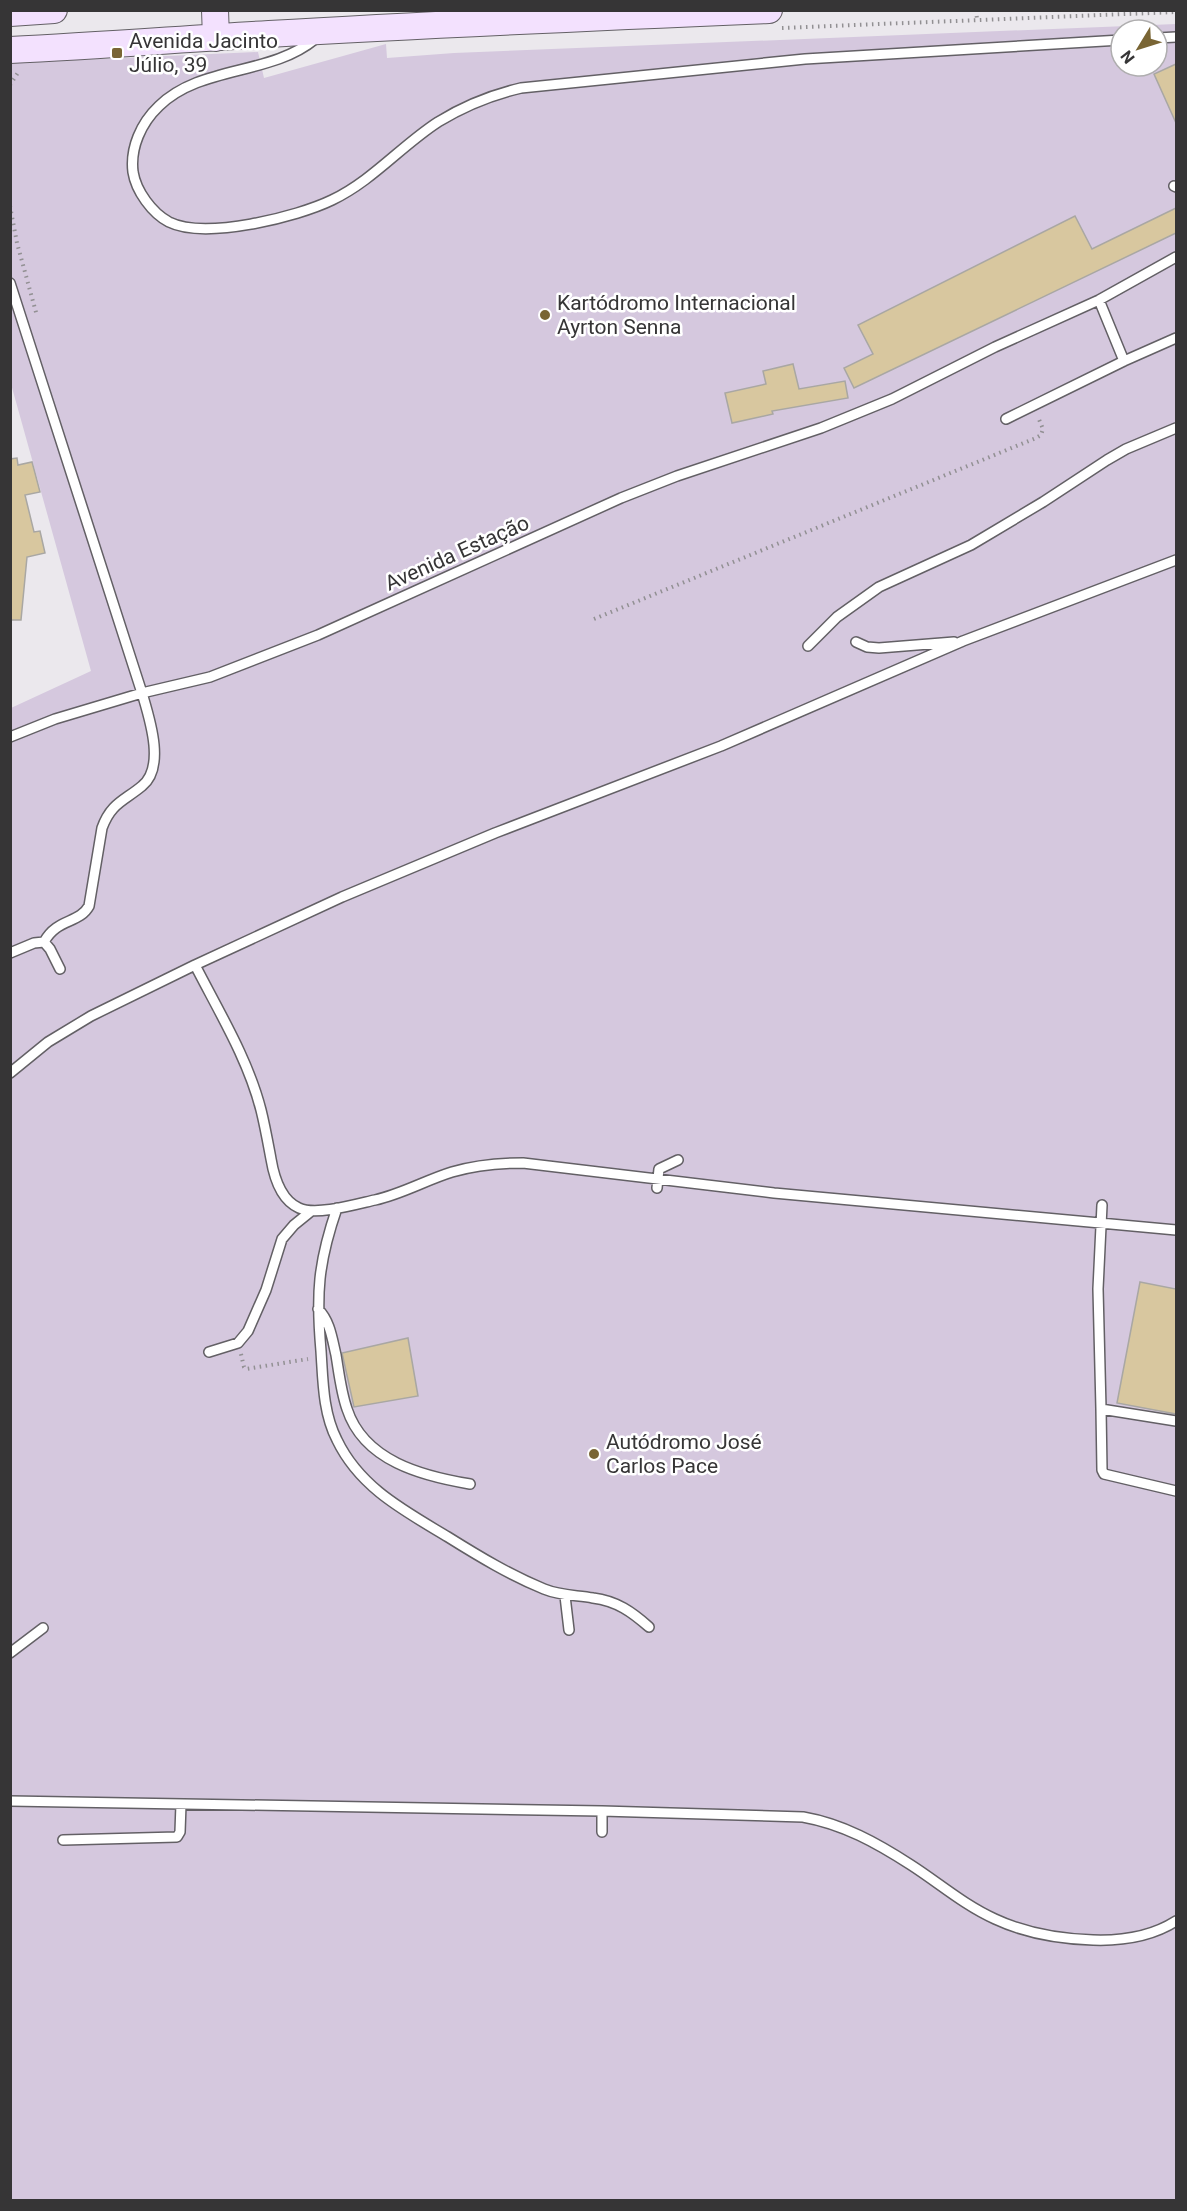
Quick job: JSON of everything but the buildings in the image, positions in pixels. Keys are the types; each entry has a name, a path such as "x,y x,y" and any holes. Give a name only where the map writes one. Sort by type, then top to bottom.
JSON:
{"street":[{"path":"10,13 54,10"},
{"path":"215,10 216,38"},
{"path":"15,56 117,45 324,31 490,21 769,10"}],"lane":[{"path":"324,31 300,49 278,59 194,84 175,94 151,115 136,142 133,169 135,182 156,212 170,222 189,227 212,228 268,221 299,214 347,192 437,123 487,97 521,88 805,59 1109,41"},
{"name":"Avenida Estação","path":"10,738 55,719 142,693 210,677 318,635 621,498 677,476 786,441 892,399 994,347 1099,300 1176,257"},
{"path":"10,284 142,693 151,724 154,758 150,776 144,784 114,805 105,818 86,912 57,926 44,942 34,943 10,953"},
{"path":"1099,300 1124,361"},
{"path":"1006,419 1176,338"},
{"path":"808,646 837,617 879,587 971,545 1126,449 1176,428"},
{"path":"10,1073 48,1042 92,1016 342,897 495,833 721,746 963,642 1176,560"},
{"path":"856,642 867,647 879,648 963,642"},
{"path":"44,942 60,969"},
{"path":"195,965 250,1078 261,1109 274,1175 290,1202 310,1212 377,1200 450,1173 496,1163 523,1163 657,1183 1176,1230"},
{"path":"657,1183 661,1167 678,1160"},
{"path":"1102,1205 1098,1289 1102,1470 1104,1474 1176,1491"},
{"path":"337,1208 322,1259 318,1309 323,1387 337,1442 365,1480 391,1502 490,1564 565,1596 592,1598 618,1604 635,1614 649,1627"},
{"path":"208,1352 238,1343 254,1321 282,1239 310,1212"},
{"path":"318,1309 327,1321 346,1409 359,1432 381,1455 396,1464 450,1481 470,1484"},
{"path":"1101,1409 1176,1420"},
{"path":"565,1596 569,1630"},
{"path":"10,1653 43,1628"},
{"path":"10,1801 602,1810 773,1815 824,1821 844,1828 912,1865 957,1898 996,1920 1055,1936 1106,1941 1130,1939 1153,1934 1176,1921"},
{"path":"63,1840 177,1837 180,1832 181,1804"},
{"path":"602,1810 602,1832"}],"path":[{"path":"976,10 977,20"},
{"path":"10,86 18,76 15,56"},
{"path":"10,206 17,243 40,327 39,336 28,342"},
{"path":"594,619 1036,438 1041,435 1043,429 1034,405"},
{"path":"238,1343 246,1369 321,1357"}],"shaded area":[{"name":"Autódromo José Carlos Pace","path":"1169,24 1176,24 1176,2200 11,2200 11,708 91,671 11,384 11,63 258,52 264,78 386,44 387,58 454,53 1109,27 1109,78 1169,78"}],"place":[{"name":"Avenida Jacinto Júlio, 39","path":"117,53"},
{"name":"Kartódromo Internacional Ayrton Senna","path":"545,315"},
{"name":"Autódromo José Carlos Pace","path":"594,1454"}]}
